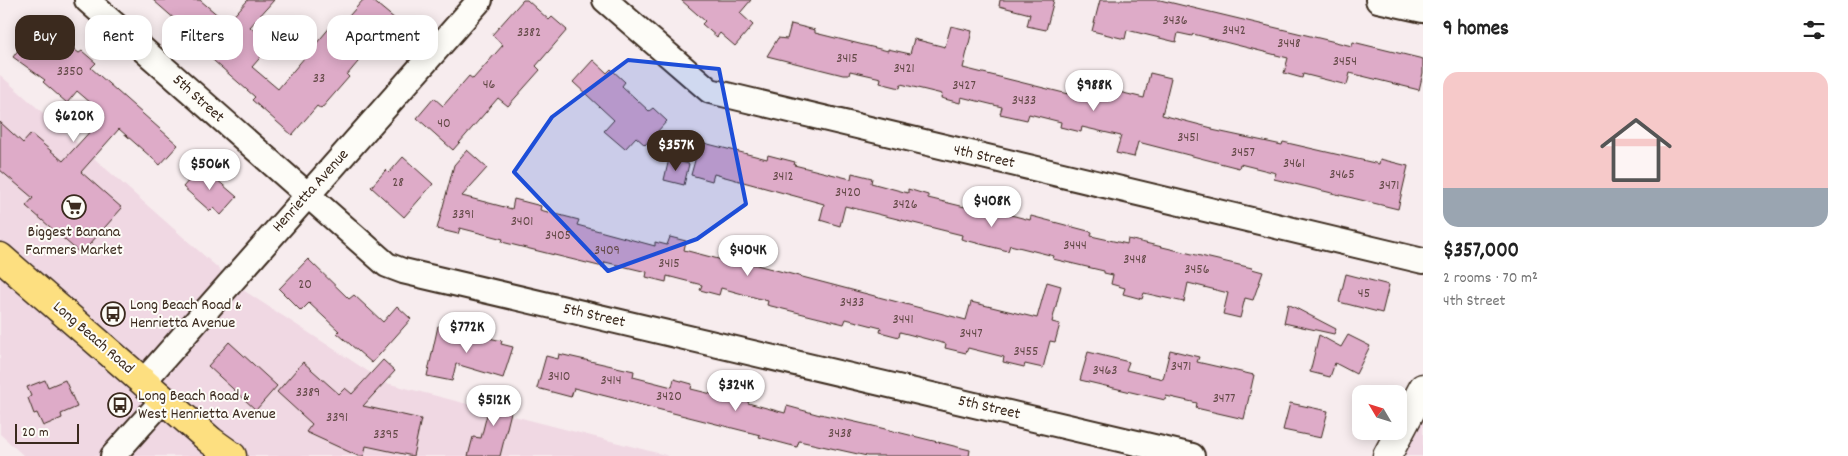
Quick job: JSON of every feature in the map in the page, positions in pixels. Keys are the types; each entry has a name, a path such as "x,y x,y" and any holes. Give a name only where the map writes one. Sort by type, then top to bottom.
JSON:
{"main road":[{"name":"Long Beach Road","path":"0,257 143,382 232,456"},
{"path":"1387,456 1423,388"}],"street":[{"name":"5th Street","path":"87,0 388,265 403,271 1192,456"},
{"name":"4th Street","path":"605,0 710,91 1423,261"},
{"path":"1378,0 1423,10"},
{"name":"Henrietta Avenue","path":"143,382 307,195 467,4"},
{"path":"113,456 164,399"}],"highlighted area":[{"path":"628,60 719,69 746,204 697,239 608,271 514,172 552,117"}],"shaded area":[{"path":"0,75 243,290 386,383 669,456 24,456 0,434"},
{"path":"1423,398 1423,456 1392,456 1401,440 1408,440 1408,426"}],"building":[{"path":"153,0 200,0 218,15 170,15"},
{"path":"248,0 274,0 261,15 253,15 253,24 250,27 253,30 253,60 258,60 252,67 278,89 302,60 317,60 317,43 327,31 327,60 360,60 347,75 349,77 321,109 317,106 292,135 252,100 255,97 213,60 243,60 243,15 234,15"},
{"path":"363,0 372,0 390,15 350,15"},
{"path":"523,0 527,0 549,20 552,17 567,30 536,66 540,70 508,106 498,98 453,150 417,118 434,98 443,106 469,76 473,79 503,45 492,35"},
{"path":"681,0 751,0 740,13 753,25 735,46 720,33 717,37 702,24 705,21"},
{"path":"1000,0 1054,0 1046,30 1027,26 1030,14 999,6"},
{"path":"1100,0 1160,0 1352,46 1353,42 1423,59 1423,73 1419,90 1350,73 1347,85 1303,74 1302,78 1284,73 1288,58 1193,34 1192,36 1178,33 1176,42 1127,30 1125,39 1092,31"},
{"path":"791,24 815,30 815,33 888,51 888,49 910,54 914,39 945,47 951,26 972,31 963,68 1068,94 1069,90 1087,94 1090,85 1144,98 1150,73 1171,78 1162,115 1212,128 1212,130 1282,145 1283,142 1379,164 1380,159 1408,166 1398,209 1274,179 1276,173 1240,164 1239,168 1138,142 1134,157 1116,153 1121,136 1082,127 1081,132 1060,127 1061,122 1029,114 1027,120 1000,114 1002,107 961,97 960,103 941,98 942,94 901,84 900,88 880,83 881,78 850,71 849,75 843,75 767,56 778,38 787,39"},
{"path":"75,50 79,53 82,51 85,54 85,60 92,60 96,63 91,68 178,145 160,165 119,129 81,172 122,208 81,254 26,206 33,198 0,170 0,122 23,143 31,134 63,161 105,115 77,91 67,103 43,82 45,80 17,60 75,60"},
{"path":"593,60 607,73 611,69 625,82 622,86 649,111 653,108 667,121 645,145 636,137 625,149 604,131 614,120 573,82"},
{"path":"700,142 767,159 768,155 795,162 794,165 851,179 852,173 872,178 871,183 908,193 908,189 928,195 928,198 965,207 967,201 985,205 984,208 1030,220 1031,216 1092,232 1091,236 1127,244 1128,239 1263,272 1253,300 1245,298 1240,318 1223,314 1228,293 1188,283 1184,302 1144,293 1142,299 1123,294 1125,288 1111,284 1113,275 1104,273 1104,271 1053,259 1054,256 1010,245 1008,251 961,239 962,235 845,206 840,226 820,220 824,204 714,174 712,181 691,175"},
{"path":"467,150 487,168 462,196 512,209 514,199 541,206 540,210 579,220 577,225 655,246 655,242 667,245 670,237 686,241 684,250 726,261 732,240 754,246 749,263 966,320 971,302 1037,318 1047,282 1061,286 1052,322 1060,324 1055,342 1050,341 1043,368 1025,364 1024,367 1003,362 1004,357 968,348 966,353 945,348 946,344 900,332 899,337 880,332 881,328 846,319 844,324 767,305 768,301 721,288 719,295 700,290 702,285 667,276 666,282 646,277 647,272 605,262 603,267 502,242 503,239 460,228 458,234 437,229 454,165"},
{"path":"403,157 433,184 404,217 371,187 386,170 389,173"},
{"path":"669,159 689,164 684,185 664,180"},
{"path":"201,166 237,197 221,215 213,208 210,211 183,187"},
{"path":"308,259 349,299 354,295 383,322 397,306 411,319 372,363 337,333 339,331 309,303 301,311 279,289"},
{"path":"1346,274 1389,285 1382,313 1339,302"},
{"path":"1288,304 1336,329 1334,334 1284,323"},
{"path":"438,326 502,341 501,344 513,347 503,378 456,364 452,381 427,376"},
{"path":"1319,335 1341,347 1348,335 1370,346 1356,374 1335,363 1330,377 1310,372"},
{"path":"229,342 277,386 256,410 208,366"},
{"path":"1170,350 1199,357 1197,362 1254,375 1244,419 1196,408 1197,403 1166,396 1165,400 1080,380 1088,352 1129,362 1126,370 1163,379"},
{"path":"559,354 634,371 633,377 672,387 674,379 692,384 691,389 728,398 729,393 749,398 748,403 785,413 787,406 970,450 969,456 867,456 799,441 797,447 759,437 760,435 574,388 571,397 537,388 546,356 558,359"},
{"path":"383,360 395,371 363,406 421,419 413,456 366,446 364,456 358,456 306,432 312,424 277,392 303,362 339,394 345,388 352,394"},
{"path":"45,380 48,387 65,380 77,407 61,414 62,418 43,426 37,413 34,414 28,398 31,396 27,387"},
{"path":"493,391 515,396 500,456 468,456 473,437 481,438"},
{"path":"1290,403 1328,411 1321,438 1283,430"}],"place":[{"name":"Biggest Banana Farmers Market","path":"74,207"},
{"name":"Long Beach Road & Henrietta Avenue","path":"113,314"},
{"name":"Long Beach Road & West Henrietta Avenue","path":"120,405"}]}
